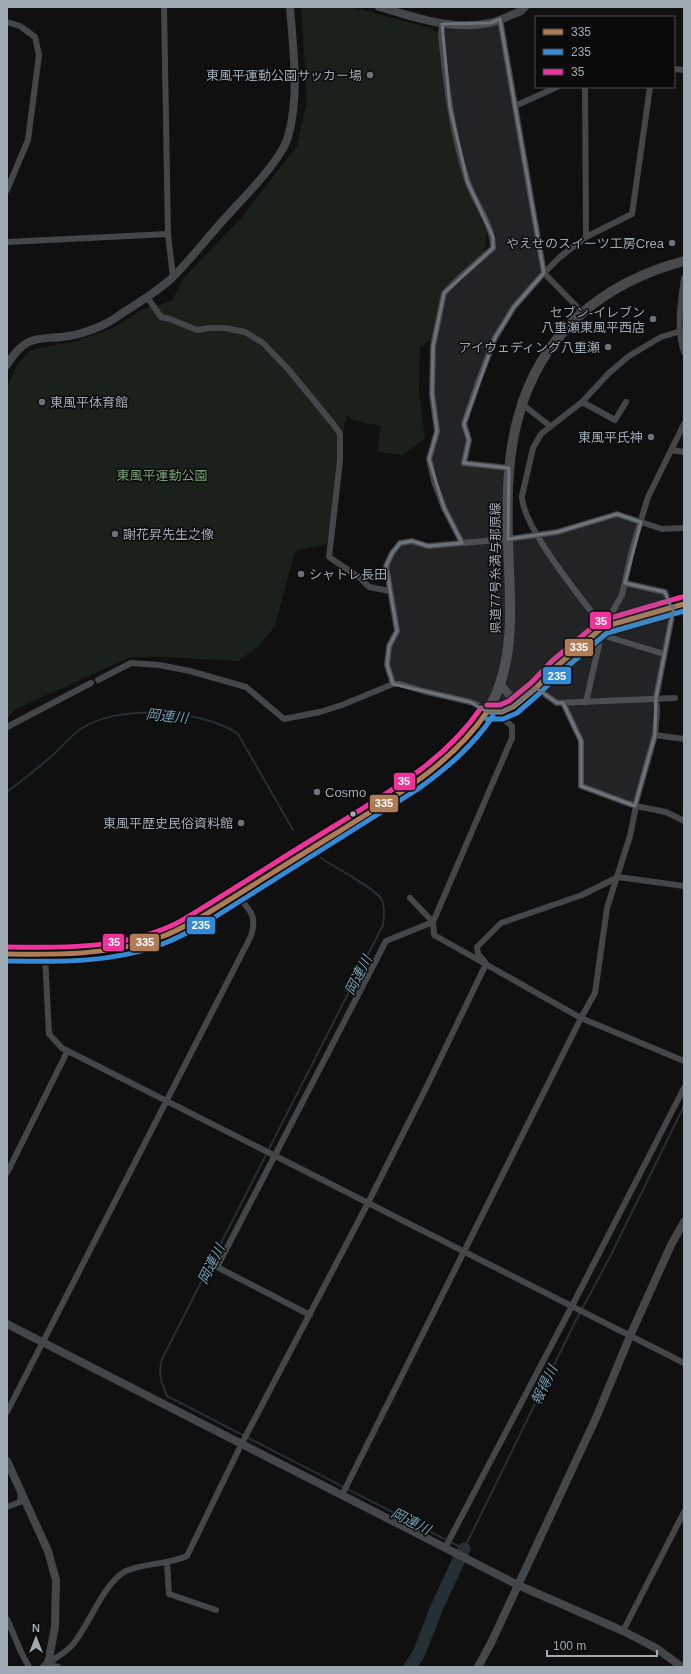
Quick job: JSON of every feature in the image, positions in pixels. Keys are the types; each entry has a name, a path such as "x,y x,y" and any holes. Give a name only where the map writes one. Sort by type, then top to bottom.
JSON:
{"main road":[{"name":"県道77号糸満与那原線","path":"7,954 81,954 112,950 145,942 175,931 402,792 455,752 490,712 500,683 506,656 510,628 508,539 509,468 515,429 522,404 536,373 557,340 582,312 602,296 622,284 644,274 684,261"}],"street":[{"path":"164,7 168,234 173,277"},
{"path":"7,365 15,352 23,344 34,339 73,335 89,331 105,324 147,297 173,277 258,181 279,155 287,138 295,100 290,7"},
{"path":"380,7 442,24 490,23 521,11 525,7"},
{"path":"500,19 544,273 582,312"},
{"path":"7,22 20,26 35,37 39,55 28,140 7,190"},
{"path":"442,24 441,35 450,108 467,180 493,237 493,248 444,293 433,346 432,394 437,431 430,459 434,481 444,508 462,542"},
{"path":"515,106 555,88"},
{"path":"585,88 586,237"},
{"path":"509,468 464,463 469,440 464,424 478,380 495,338 514,307 544,273 560,257 586,237 632,214 650,88"},
{"path":"7,242 168,234"},
{"path":"684,278 680,330 684,352"},
{"path":"147,297 161,317 197,330 225,328 245,332 263,343 288,369 340,434 340,461 329,557 360,578 369,587 390,591"},
{"path":"664,654 605,629 536,535 522,503 522,496 532,448 536,441 550,426 582,402 609,373 629,356 661,337 680,330"},
{"path":"582,402 615,420 626,402"},
{"path":"522,404 550,426"},
{"path":"586,702 605,629 610,616 622,595 632,550 648,498 684,424"},
{"path":"671,450 684,452"},
{"path":"393,684 388,659 389,646 397,630 386,566 392,553 400,543 412,541 428,546 448,546 462,542 508,539 557,532 616,514 662,529 684,528"},
{"path":"562,703 581,741 581,786 635,806 655,735 657,711 656,698 672,607 665,592 625,582"},
{"path":"490,712 507,710 523,699 558,666 605,629 684,604"},
{"path":"98,680 131,663 159,665 190,671 246,687 284,720 320,712 342,705 393,684 400,684 476,704 512,726 512,738 433,922 434,935 581,1018 684,1061"},
{"path":"7,727 91,683"},
{"path":"500,683 509,695 515,698 523,699"},
{"path":"536,688 557,703 675,698"},
{"path":"655,735 684,739"},
{"path":"342,1495 581,1018 595,993 607,908 630,836 636,806 666,812 684,821"},
{"path":"486,964 478,954 477,947 500,923 582,895 618,876 684,886"},
{"path":"7,1412 251,936 255,925 252,913 236,895"},
{"path":"410,898 433,922"},
{"path":"310,1315 217,1267 386,941 433,922"},
{"path":"45,955 49,1034 68,1052 684,1363"},
{"path":"46,1665 73,1644 110,1586 124,1572 187,1556 241,1445 368,1203 486,964"},
{"path":"7,1173 68,1052"},
{"path":"447,1549 574,1307 684,1088"},
{"path":"478,1667 596,1418 630,1336 671,1246 684,1222"},
{"path":"7,1324 241,1445 518,1585 623,1631 656,1648 682,1667"},
{"path":"7,1461 22,1490 48,1551 56,1580 56,1627 46,1665"},
{"path":"7,1507 20,1502 22,1490"},
{"path":"623,1631 684,1512"},
{"path":"167,1562 169,1594 216,1610"},
{"path":"7,1619 20,1652 29,1667"},
{"path":"46,1665 58,1667"}],"highlighted area":[{"path":"500,19 544,273 514,307 495,338 464,424 469,440 464,463 509,468 508,539 557,532 617,514 641,522 625,583 665,592 671,607 674,606 656,698 655,735 635,806 581,786 581,741 563,703 557,703 536,688 513,707 502,712 487,712 470,702 393,684 387,665 389,646 397,631 386,566 392,553 400,543 412,541 428,546 462,543 444,508 429,459 437,431 432,394 433,346 444,293 493,248 493,237 467,181 450,108 442,24 490,23"}],"green space":[{"name":"東風平運動公園","path":"301,7 351,7 431,28 441,35 452,130 487,232 484,253 463,269 442,296 436,336 420,347 419,391 425,439 402,455 377,452 381,426 352,420 347,414 340,448 338,477 327,544 295,551 275,626 258,647 238,661 164,657 131,657 16,709 7,719 7,389 17,365 29,351 77,341 115,327 143,309 172,301 182,280 241,218 297,146 307,101"}],"waterway":[{"name":"岡連川","path":"7,792 48,759 78,731 94,722 113,716 135,713 181,715 203,719 238,734 293,830"},
{"name":"岡連川","path":"321,858 364,884 379,896 384,906 383,925 162,1359 160,1369 161,1378 167,1396 464,1549 576,1320 610,1257 684,1106"},
{"name":"報得川","path":"410,1667 419,1653 437,1607 464,1549"}],"transit line":[{"name":"35","path":"487,705 500,705 509,701 531,683 552,661 600,621 682,597"},
{"name":"335","path":"487,712 502,712 513,707 536,688 557,666 603,627 684,604"},
{"name":"235","path":"487,719 503,719 517,713 562,671 607,633 684,611"},
{"name":"35","path":"7,947 70,947 112,943 153,933 190,916 415,774 451,744 467,727 481,708"},
{"name":"335","path":"7,954 63,954 101,951 156,939 180,929 360,818 420,779 456,749 487,712"},
{"name":"235","path":"7,961 65,961 104,958 141,951 184,935 418,789 459,756 477,737 493,716"}],"place":[{"name":"東風平運動公園サッカー場","path":"370,75"},
{"name":"やえせのスイーツ工房Crea","path":"672,243"},
{"name":"セブン-イレブン 八重瀬東風平西店","path":"653,319"},
{"name":"アイウェディング八重瀬","path":"608,347"},
{"name":"東風平体育館","path":"42,402"},
{"name":"東風平氏神","path":"651,437"},
{"name":"謝花昇先生之像","path":"115,534"},
{"name":"シャトレ長田","path":"301,574"},
{"name":"Cosmo","path":"317,792"},
{"name":"東風平歴史民俗資料館","path":"241,823"}]}
